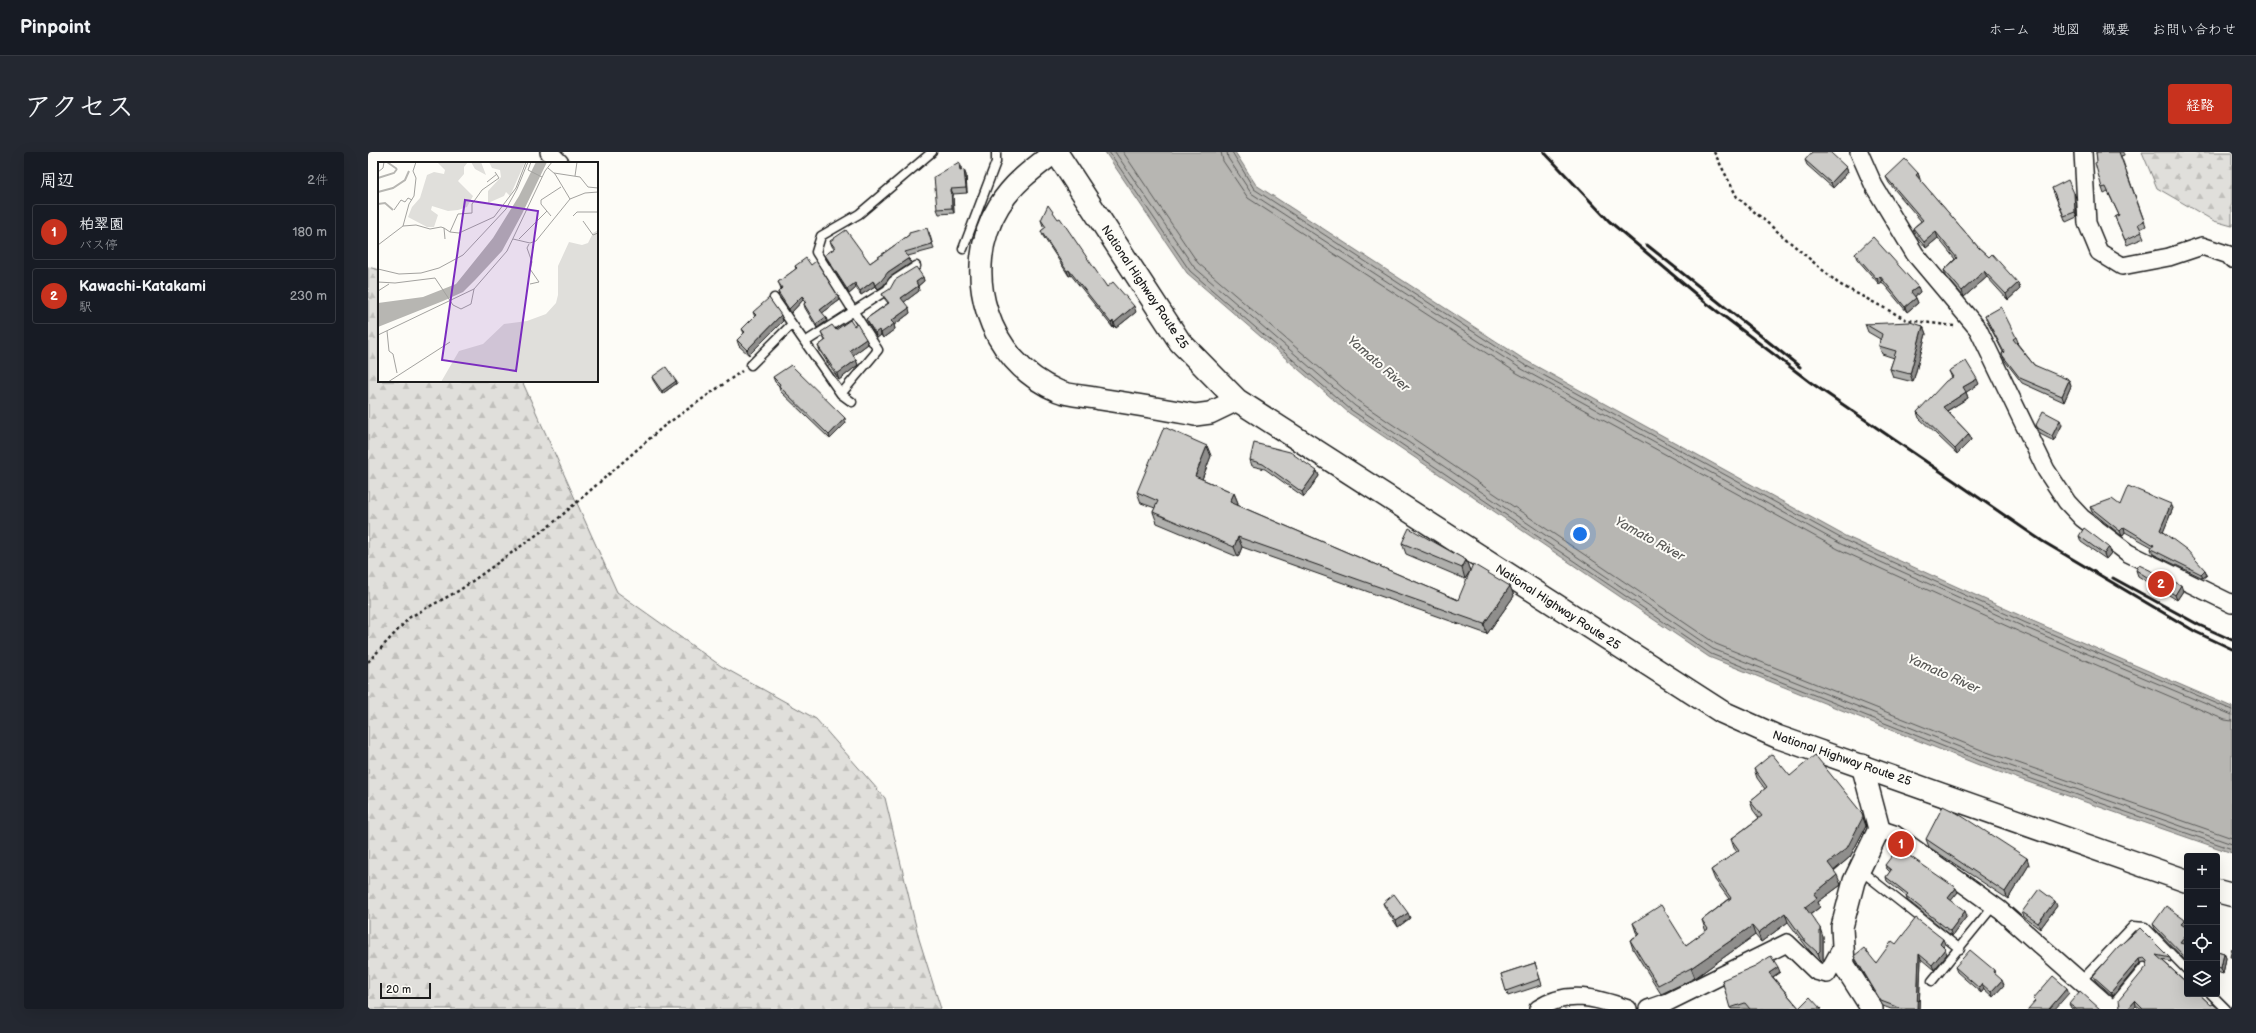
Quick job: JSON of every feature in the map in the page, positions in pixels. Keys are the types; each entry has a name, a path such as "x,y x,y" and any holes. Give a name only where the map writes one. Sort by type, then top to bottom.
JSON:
{"highway":[{"name":"National Highway Route 25","path":"1056,152 1180,342 1237,400 1722,712 1778,737 1862,765 2184,880"},
{"path":"2220,891 2232,895"}],"street":[{"path":"548,152 559,162"},
{"path":"1056,152 1015,184 999,206 987,231 982,256 981,286 985,311 997,338 1014,360 1034,378 1060,392 1195,415 1210,413 1237,400"},
{"path":"1859,152 1874,186 1915,254 1978,329 2046,470 2067,502 2082,518 2128,553 2232,604"},
{"path":"2083,152 2087,223 2099,252 2122,266 2169,257 2202,246 2229,255 2232,259"},
{"path":"1862,765 1879,829 1854,881 1842,927 1844,965 1872,1009"},
{"path":"1879,829 1894,834 1994,905 2111,1008"},
{"path":"1648,1009 1668,1002 1788,943 1816,971 1827,974 1843,945"},
{"path":"1538,1009 1549,1002 1575,997 1595,998 1628,1009"}],"lane":[{"path":"841,394 878,350 816,252 821,236 860,214 932,152"},
{"path":"963,249 996,162 996,152"},
{"path":"805,342 887,290 893,281 916,266"},
{"path":"774,298 841,394 852,402"},
{"path":"751,365 792,324"},
{"path":"1859,870 1960,949"},
{"path":"1932,981 1960,949 1994,905"},
{"path":"2080,982 2133,926 2145,927 2184,967"},
{"path":"2111,1008 2144,967"},
{"path":"2214,997 2226,1009"}],"path":[{"path":"1714,152 1736,197 1839,284 1907,320 1978,329"},
{"path":"368,662 410,617 460,590 553,523 664,426 751,365"}],"green space":[{"path":"2142,152 2232,152 2232,226 2214,221 2157,188"},
{"path":"368,267 378,270 378,382 522,382 617,592 721,666 816,719 885,798 919,939 941,1009 368,1009"}],"water":[{"name":"Yamato River","path":"1105,152 1235,152 1256,185 1525,360 1845,536 2028,619 2232,707 2232,853 1979,765 1709,657 1349,413 1187,273"}],"building":[{"path":"1812,152 1830,152 1846,167 1831,183 1805,160"},
{"path":"2096,152 2119,152 2144,221 2138,224 2142,232 2125,240 2115,217 2119,215 2106,187 2102,188 2095,163 2097,162"},
{"path":"1905,159 1918,173 1916,175 1978,247 1989,257 1992,254 2018,283 2006,294 1984,271 1962,291 1944,270 1957,258 1936,232 1924,242 1913,228 1923,220 1886,177"},
{"path":"959,162 960,171 964,170 966,188 951,189 952,208 937,209 934,177"},
{"path":"2068,180 2074,193 2075,212 2064,216 2052,188"},
{"path":"1048,205 1058,219 1060,218 1107,287 1113,282 1134,306 1114,323 1113,321 1111,323 1069,270 1067,271 1041,231 1046,227 1041,220"},
{"path":"927,228 932,244 905,252 909,258 888,272 876,285 873,281 860,291 855,283 847,289 825,255 835,248 830,241 846,230 870,263 909,235 909,233"},
{"path":"1873,237 1918,287 1911,292 1916,298 1905,307 1880,276 1877,279 1855,254"},
{"path":"806,258 811,265 816,261 838,296 820,310 826,317 816,324 804,304 807,301 802,296 789,309 778,292 782,288 778,282 797,268 795,266"},
{"path":"916,267 923,277 916,282 918,286 901,298 909,308 891,321 894,324 881,333 879,330 875,333 866,319 889,303 882,294 890,289 895,280"},
{"path":"769,298 781,315 747,350 737,340 745,332 742,329 756,315 753,312"},
{"path":"2001,307 2016,337 2013,339 2034,365 2069,380 2062,396 2020,378 2003,356 2002,354 2004,352 1985,316"},
{"path":"850,320 854,326 857,324 866,339 850,350 856,360 837,374 818,346 826,340 821,332 832,325 836,330"},
{"path":"1910,322 1923,326 1910,374 1890,369 1896,351 1879,346 1882,334 1865,324"},
{"path":"1966,361 1977,379 1963,387 1966,392 1943,407 1969,434 1955,449 1917,412 1946,381 1953,377 1949,371"},
{"path":"791,365 845,418 829,435 779,386 780,384 773,377"},
{"path":"666,367 676,381 662,391 652,377"},
{"path":"2043,411 2060,420 2052,436 2038,428 2036,425"},
{"path":"1164,427 1207,446 1195,476 1234,493 1230,502 1458,600 1473,564 1510,586 1484,624 1238,537 1234,547 1153,512 1158,501 1137,492"},
{"path":"1254,443 1290,452 1317,471 1302,492 1263,464 1250,460"},
{"path":"2128,486 2171,504 2160,530 2187,550 2205,570 2201,574 2151,549 2154,545 2124,527 2120,531 2090,507 2112,499 2120,505"},
{"path":"1409,528 1466,560 1462,568 1402,543"},
{"path":"2084,528 2109,547 2104,554 2079,536"},
{"path":"2139,565 2181,585 2175,595 2136,570"},
{"path":"1772,754 1790,776 1815,755 1861,812 1863,817 1847,848 1828,863 1837,875 1814,894 1817,898 1805,907 1820,928 1820,951 1818,953 1805,941 1785,913 1758,933 1752,926 1691,968 1658,985 1630,940 1640,934 1633,923 1661,905 1686,945 1708,929 1702,920 1731,898 1711,870 1739,850 1731,839 1762,816 1750,801 1767,787 1754,769"},
{"path":"1943,806 1957,813 2027,858 2005,892 1926,839"},
{"path":"1898,848 1956,888 1948,898 1965,911 1950,931 1906,896 1908,894 1886,877 1891,870 1885,865"},
{"path":"2039,889 2055,901 2038,923 2022,912"},
{"path":"1394,894 1408,913 1396,921 1383,903"},
{"path":"2166,906 2184,919 2181,924 2184,926 2184,938 2180,943 2184,944 2184,956 2153,924"},
{"path":"1916,918 1943,939 1940,944 1945,949 1932,965 1919,954 1917,1009 1902,1009 1881,1001 1854,956 1864,948 1876,963 1892,941 1896,944"},
{"path":"2140,928 2170,958 2156,955 2184,980 2184,997 2202,997 2211,1005 2213,1004 2219,1009 2143,1009 2135,1001 2128,1009 2119,1009 2119,1000 2147,966 2147,961 2144,958 2139,959 2111,992 2093,976 2117,948"},
{"path":"1970,950 1994,970 1993,972 2002,980 1991,992 1982,984 1979,988 1955,967"},
{"path":"2220,952 2224,953 2220,968"},
{"path":"1771,956 1778,967 1769,973 1799,1008 1810,997 1821,1009 1750,1009 1745,1003 1730,1008 1722,980 1755,966"},
{"path":"1535,963 1540,979 1506,991 1501,974"},
{"path":"2053,976 2067,988 2049,1009 2028,1009 2035,1001 2033,999"},
{"path":"2080,991 2100,1009 2076,1009 2069,1004"}],"railway":[{"path":"1544,152 1609,221 1705,302 1810,382 2042,541 2196,632 2232,649"},
{"path":"1647,245 1800,367"},
{"path":"2113,578 2199,625 2232,640"}],"place":[{"name":"Kawachi-Katakami","path":"2161,584"},
{"name":"柏翠園","path":"1901,844"}]}
